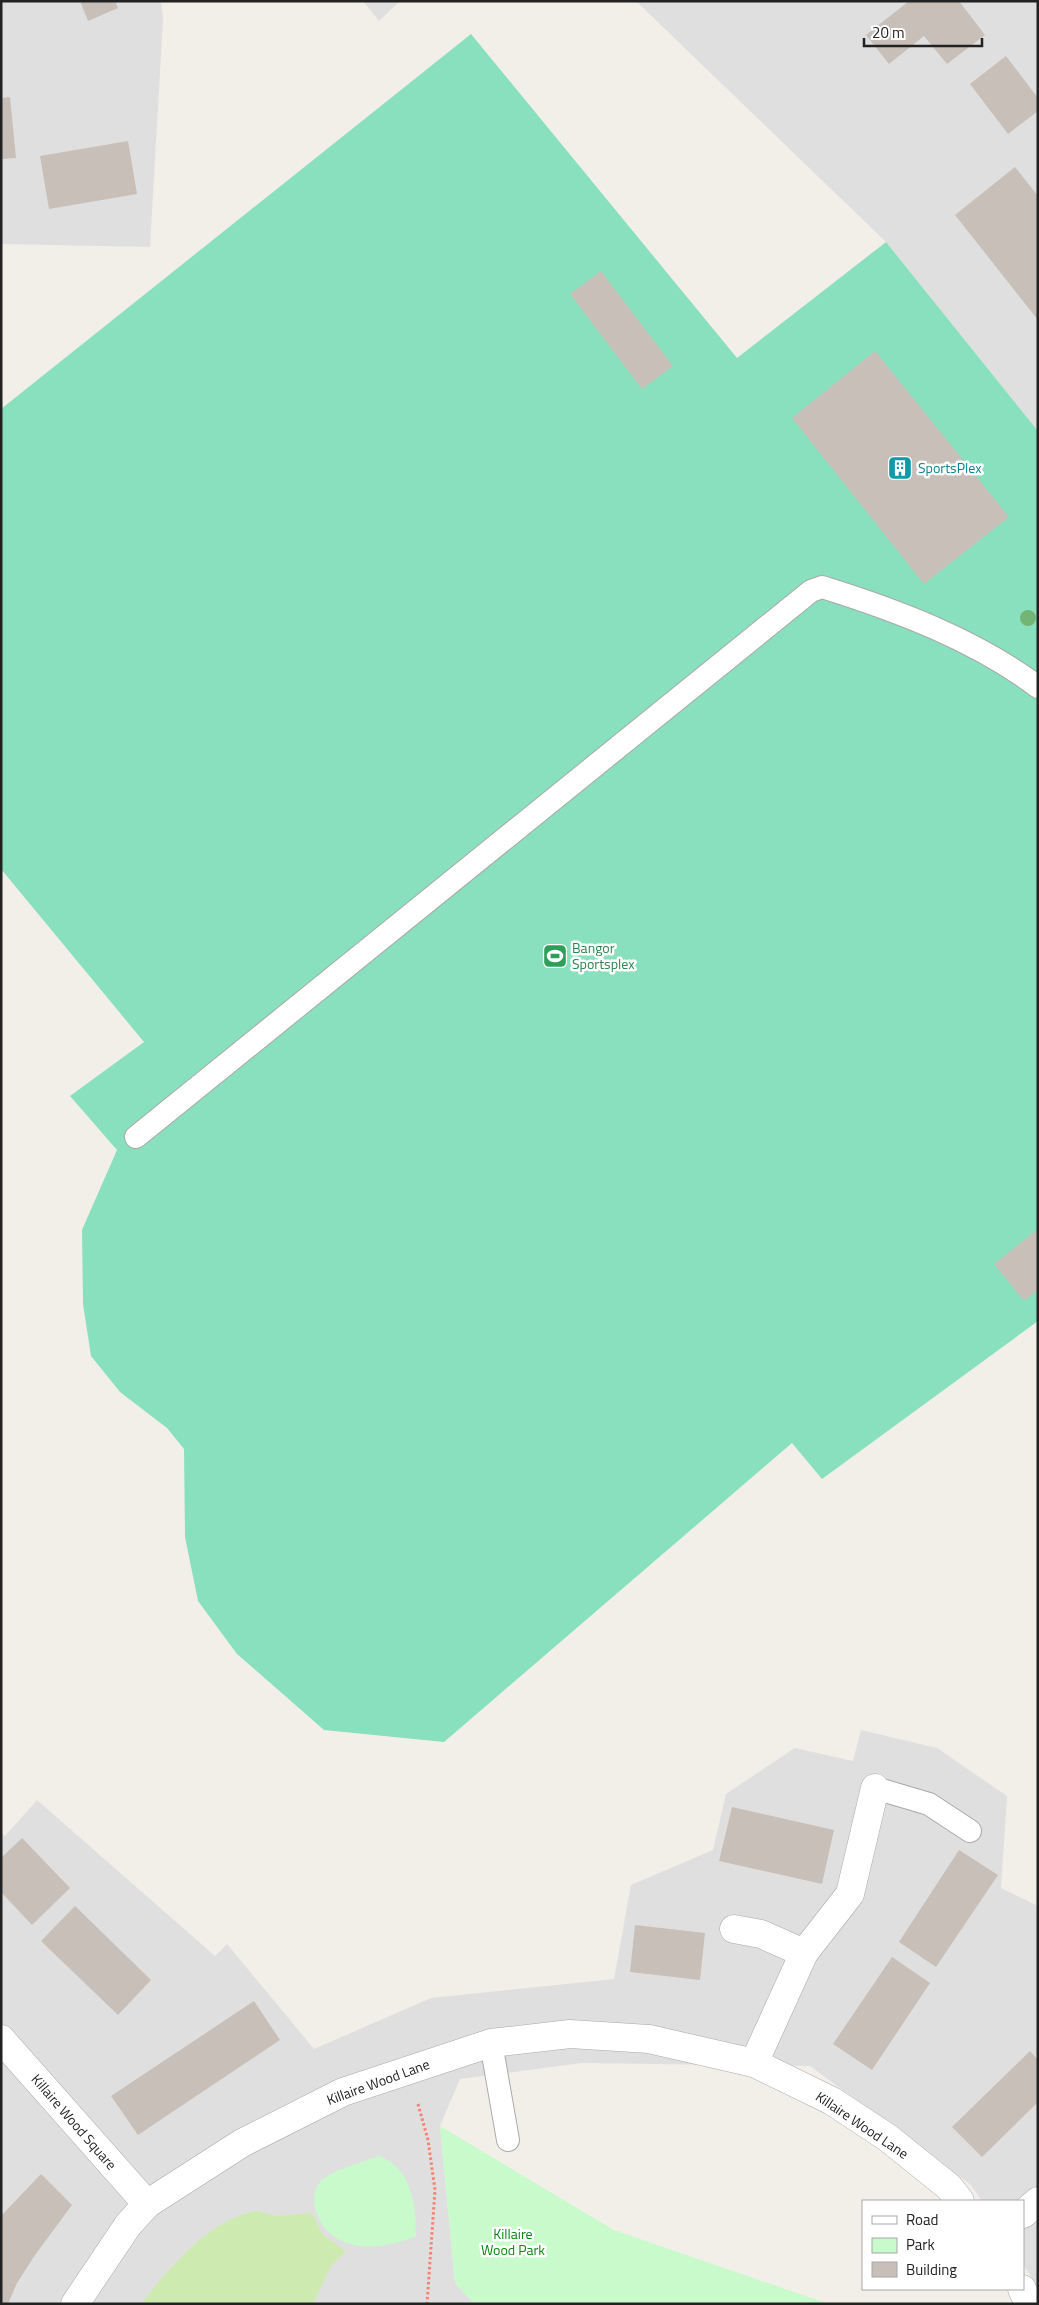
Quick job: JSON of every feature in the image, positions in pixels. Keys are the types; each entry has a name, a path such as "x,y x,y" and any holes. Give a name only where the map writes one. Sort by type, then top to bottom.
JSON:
{"street":[{"path":"754,2063 804,1952 850,1894 875,1788"},
{"path":"734,1930 761,1934 804,1952"},
{"name":"Killaire Wood Lane","path":"75,2304 128,2225 147,2204 242,2143 343,2092 491,2043 570,2034 649,2039 754,2063 832,2101 888,2138 948,2187 959,2200"},
{"name":"Killaire Wood Square","path":"1,2039 147,2204"},
{"path":"1024,2213 1038,2201"},
{"path":"1022,2290 1029,2304"}],"lane":[{"path":"136,1137 811,591 822,587 945,632 1002,662 1038,687"},
{"path":"875,1788 929,1804 970,1831"},
{"path":"491,2043 508,2140"}],"path":[{"path":"409,2069 428,2140 434,2190 427,2304"}],"shaded area":[{"path":"1,1 161,1 163,20 150,247 1,244"},
{"path":"363,1 400,1 379,21"},
{"path":"636,1 1038,1 1038,431 886,242"},
{"path":"861,1730 937,1748 1007,1796 1001,1888 1038,1906 1038,2288 1024,2266 1024,2200 981,2200 971,2185 810,2066 582,2063 460,2079 440,2126 455,2283 474,2304 1,2304 1,1833 5,1836 37,1800 215,1956 227,1944 314,2049 431,1998 614,1979 631,1885 713,1850 726,1794 795,1748 853,1761"}],"green space":[{"name":"Bangor Sportsplex","path":"471,34 737,358 886,242 1038,431 1038,1321 822,1479 792,1443 444,1742 324,1730 237,1654 198,1601 185,1537 184,1449 167,1428 120,1392 91,1356 83,1304 82,1230 117,1150 70,1096 144,1042 1,869 1,409"},
{"name":"Killaire Wood Park","path":"440,2126 614,2230 829,2304 474,2304 455,2283"},
{"path":"379,2156 399,2169 405,2178 413,2200 416,2236 388,2245 358,2246 345,2242 333,2236 323,2225 315,2207 314,2196 316,2188 320,2182 332,2174"},
{"path":"257,2211 277,2216 312,2213 322,2234 346,2251 331,2266 313,2304 141,2304 164,2275 207,2234 223,2223"}],"building":[{"path":"80,1 115,1 118,8 88,21"},
{"path":"909,1 959,1 985,35 947,64 924,36 889,64 866,35"},
{"path":"1006,56 1038,98 1038,111 1008,134 970,84"},
{"path":"10,97 16,158 1,159 1,98"},
{"path":"128,141 137,194 49,209 40,156"},
{"path":"1015,167 1038,196 1038,320 955,215"},
{"path":"601,271 673,366 642,389 570,294"},
{"name":"SportsPlex","path":"875,351 1009,517 924,584 792,418"},
{"path":"1038,1229 1038,1290 1024,1301 994,1264"},
{"path":"732,1807 834,1830 822,1884 719,1861"},
{"path":"22,1838 70,1888 32,1925 1,1892 1,1858"},
{"path":"959,1850 998,1875 936,1967 899,1942"},
{"path":"75,1906 151,1980 118,2015 41,1941"},
{"path":"635,1925 705,1933 700,1980 630,1972"},
{"path":"892,1957 930,1983 872,2070 833,2044"},
{"path":"254,2001 280,2040 138,2135 111,2096"},
{"path":"1030,2051 1038,2060 1038,2102 982,2157 952,2127"},
{"path":"41,2174 72,2205 35,2255 17,2283 8,2304 1,2304 1,2216"}],"place":[{"name":"SportsPlex","path":"900,468"},
{"name":"Bangor Sportsplex","path":"555,956"}]}
